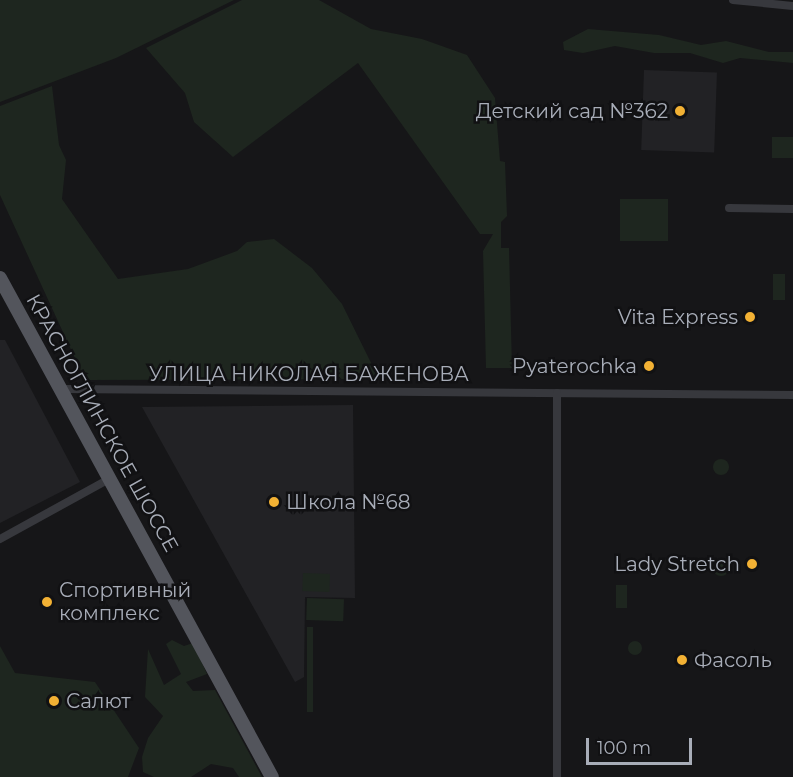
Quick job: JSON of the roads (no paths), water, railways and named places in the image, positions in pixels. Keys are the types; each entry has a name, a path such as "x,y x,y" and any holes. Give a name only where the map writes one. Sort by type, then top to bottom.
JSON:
{"main road":[{"name":"КРАСНОГЛИНСКОЕ ШОССЕ","path":"0,278 272,777"}],"street":[{"path":"733,0 780,2 793,6"},
{"path":"729,208 793,209"},
{"name":"УЛИЦА НИКОЛАЯ БАЖЕНОВА","path":"61,389 793,394"},
{"path":"557,393 557,777"},
{"path":"0,539 109,479"}],"place":[{"name":"Детский сад №362","path":"680,111"},
{"name":"Vita Express","path":"750,317"},
{"name":"Pyaterochka","path":"649,366"},
{"name":"Школа №68","path":"274,502"},
{"name":"Lady Stretch","path":"752,564"},
{"name":"Спортивный комплекс","path":"47,602"},
{"name":"Фасоль","path":"682,660"},
{"name":"Салют","path":"54,701"}]}
